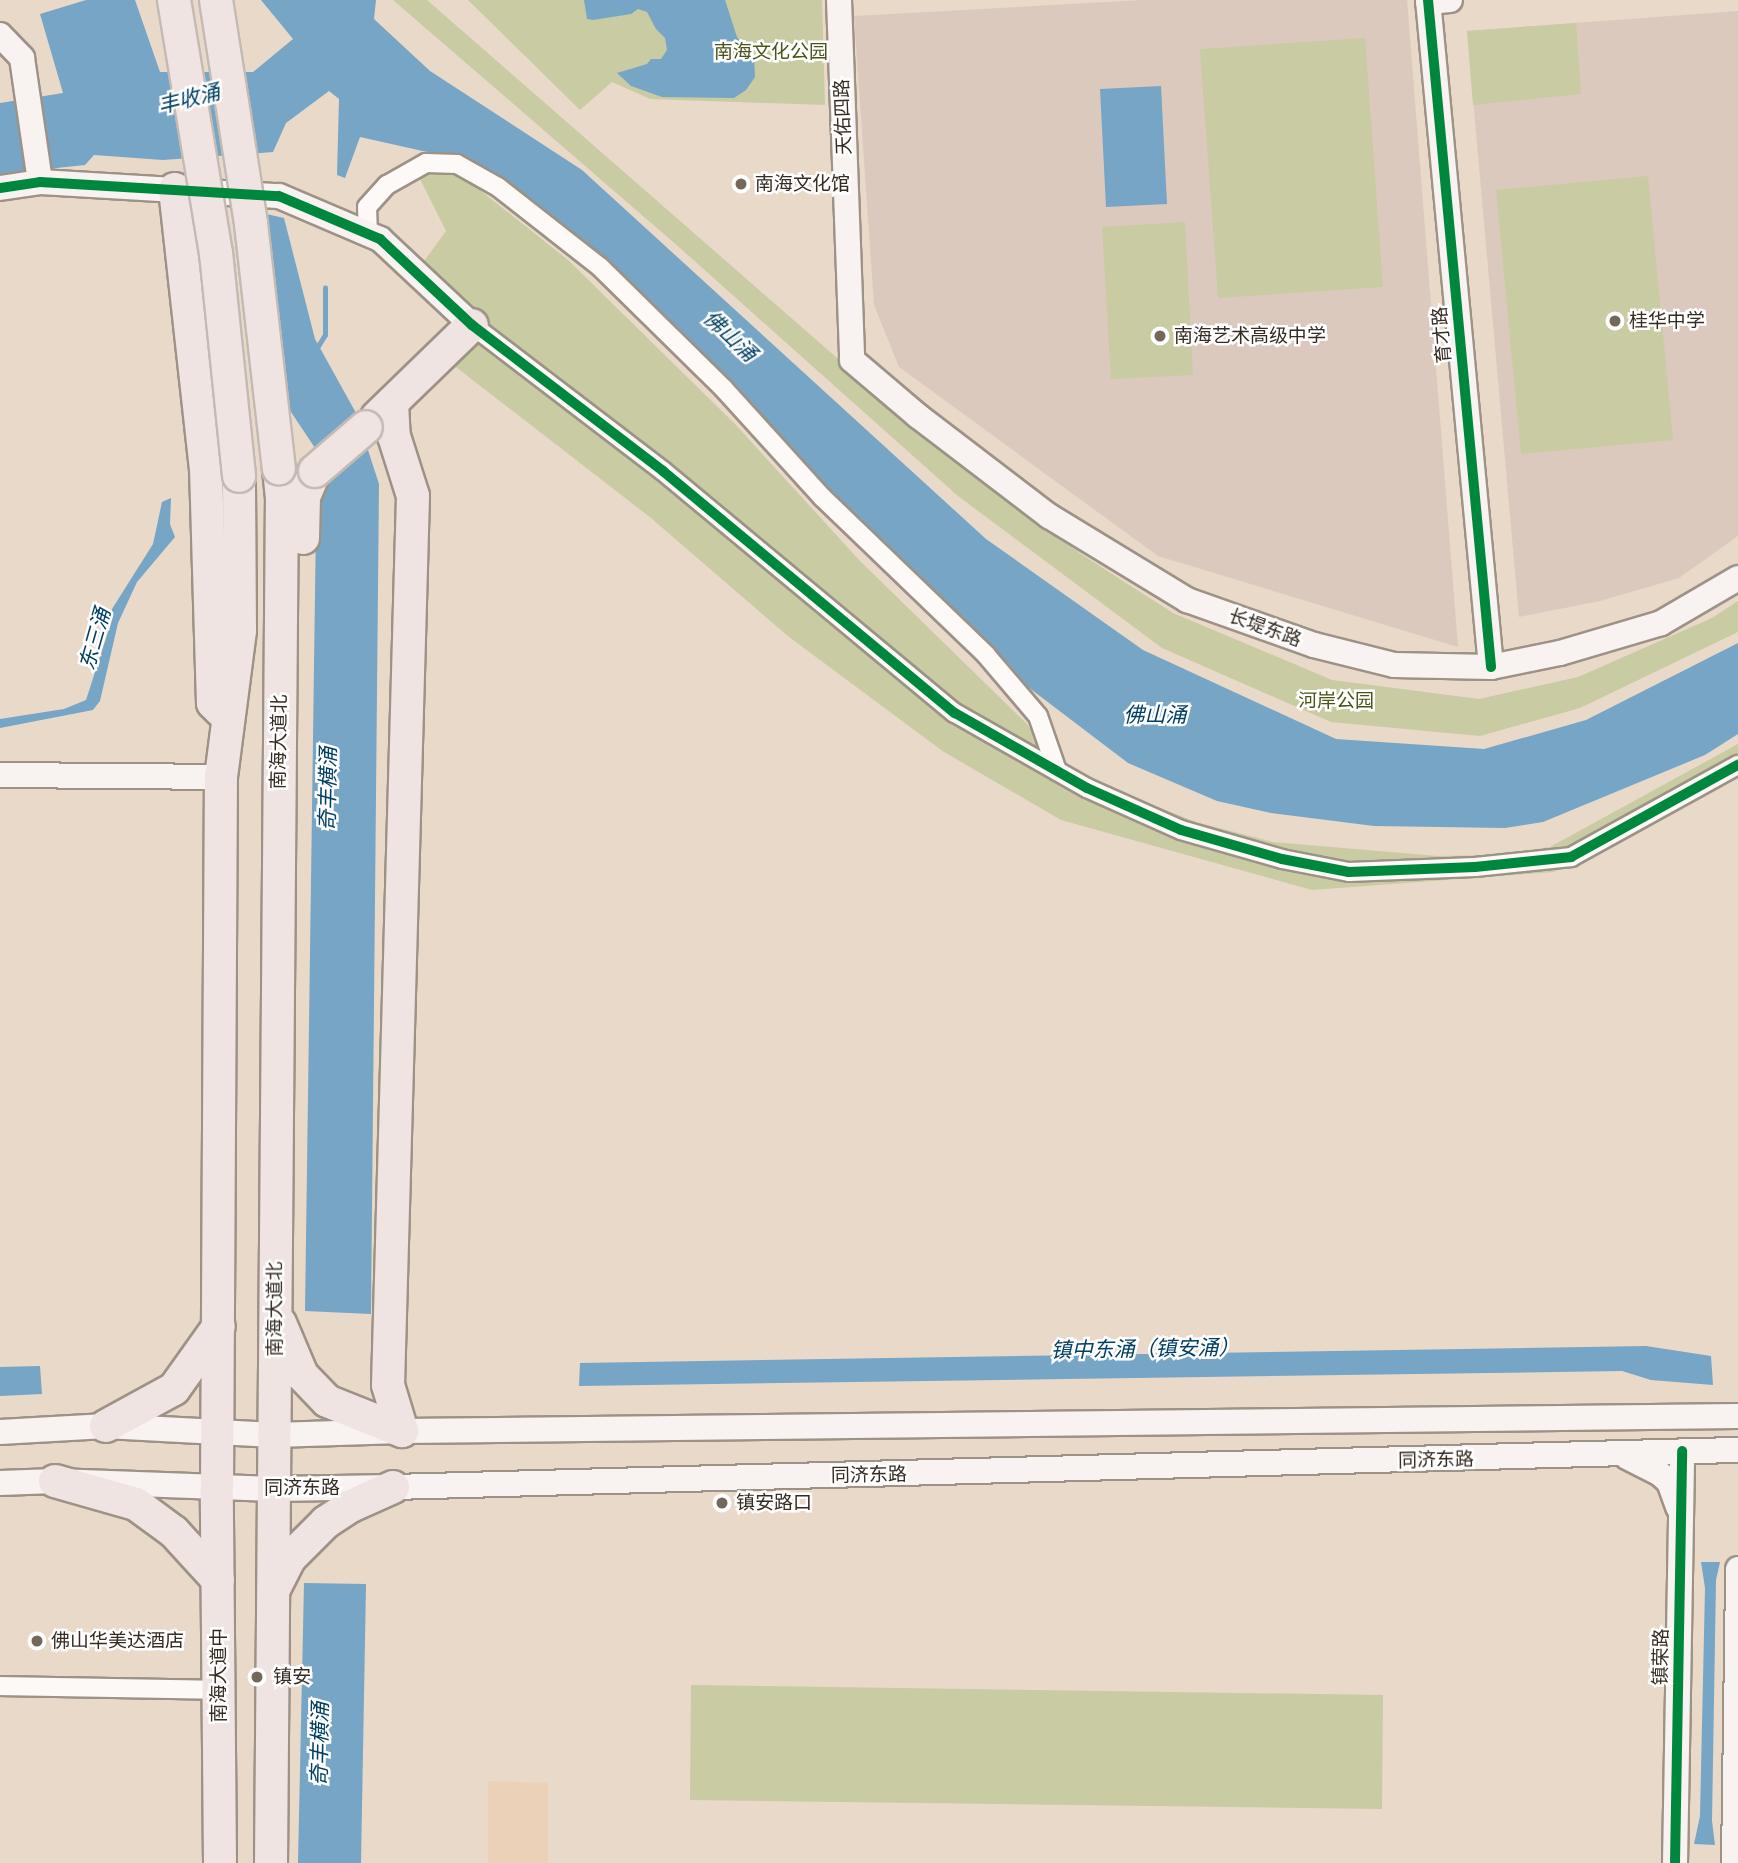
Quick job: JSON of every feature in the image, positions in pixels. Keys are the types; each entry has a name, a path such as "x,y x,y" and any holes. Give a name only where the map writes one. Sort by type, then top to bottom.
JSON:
{"highway":[{"path":"174,0 216,253 239,476 240,631 221,777 216,1486"},
{"name":"南海大道北","path":"216,0 251,224 282,511 274,1489"},
{"path":"176,189 206,468 214,703 229,721"},
{"path":"279,780 296,748 304,496 315,471 392,403 472,325"},
{"path":"392,403 394,436 413,496 388,1385 402,1431"},
{"path":"275,1312 302,1375 327,1401 402,1431"},
{"path":"106,1426 174,1389 219,1326"},
{"path":"55,1481 136,1504 174,1532 218,1580"},
{"name":"南海大道中","path":"216,1486 220,1863"},
{"path":"273,1591 289,1559 326,1522 351,1506 393,1487"},
{"path":"271,1863 274,1489"}],"street":[{"name":"天佑四路","path":"839,0 852,360"},
{"name":"育才路","path":"1435,1 1491,667"},
{"path":"3,41 22,58 30,94 40,182"},
{"path":"369,234 367,206 387,185 426,163 457,164 498,187 600,267 724,390 822,497 986,655 1038,716 1057,771"},
{"path":"0,188 40,182 279,196 380,239 472,325 663,471 955,713 1057,771 1181,830 1282,859 1349,872 1475,867 1571,857 1738,765"},
{"name":"长堤东路","path":"852,360 918,416 1049,516 1187,600 1314,645 1394,664 1491,667 1560,653 1661,623 1738,578"},
{"path":"0,775 221,777"},
{"path":"0,1432 106,1426 274,1435 402,1431 1738,1416"},
{"name":"同济东路","path":"0,1483 55,1481 274,1489 393,1487 1738,1450"},
{"name":"镇荣路","path":"1675,1863 1682,1451"},
{"path":"1623,1455 1659,1472 1669,1482 1681,1516"},
{"path":"1734,1863 1738,1571"},
{"path":"0,1686 219,1689"}],"shaded area":[{"name":"南海艺术高级中学","path":"1142,0 1407,0 1458,647 1158,556 899,367 874,305 854,16"},
{"name":"桂华中学","path":"1738,11 1738,536 1679,578 1600,601 1519,617 1467,31"},
{"path":"488,1781 548,1783 548,1863 488,1863"}],"green space":[{"name":"河岸公园","path":"393,0 427,0 970,474 1081,554 1173,613 1332,680 1479,699 1578,677 1712,618 1738,601 1738,632 1580,708 1480,736 1331,722 1162,648 958,496 680,248"},
{"name":"南海文化公园","path":"468,0 822,0 825,105 650,99 612,82 580,110"},
{"path":"1576,23 1581,94 1473,105 1467,31"},
{"path":"1365,38 1383,287 1218,298 1200,49"},
{"path":"456,171 568,260 734,423 860,561 1028,725 1046,757 1115,790 1196,822 1273,842 1437,856 1500,855 1550,847 1738,744 1738,775 1554,872 1312,890 1061,820 944,752 789,637 651,518 452,364 482,325 422,264 446,231 417,173"},
{"path":"1648,176 1673,440 1521,454 1496,190"},
{"path":"1185,222 1193,375 1111,379 1102,227"},
{"path":"691,1685 1383,1695 1382,1809 690,1800"}],"water":[{"name":"佛山涌","path":"86,0 135,0 160,72 253,72 293,39 261,0 376,0 374,19 430,71 582,170 986,539 1143,650 1336,739 1484,749 1586,720 1738,643 1738,734 1705,755 1543,822 1505,828 1374,826 1271,813 1217,801 1128,763 1028,687 591,252 472,162 360,137 345,178 337,175 339,99 329,91 286,123 273,152 163,160 94,155 85,165 0,174 0,103 63,93 40,14"},
{"path":"584,0 725,0 737,37 754,56 755,77 746,90 734,98 662,97 631,86 617,73 647,64 651,59 661,59 667,50 665,38 656,29 647,12 638,9 631,14 587,19"},
{"path":"1161,86 1167,204 1106,207 1100,89"},
{"path":"244,209 284,218 315,339 356,413 379,484 371,1314 305,1311 317,451 287,406"},
{"path":"171,498 170,524 175,537 137,582 118,623 100,701 93,710 0,728 0,719 64,709 86,700 110,626 112,609 153,544 162,502"},
{"path":"1646,1346 1711,1356 1713,1385 1651,1380 1622,1371 579,1386 580,1363"},
{"path":"40,1366 42,1394 0,1396 0,1367"},
{"path":"1701,1562 1720,1562 1716,1580 1712,1821 1715,1845 1694,1844 1700,1816 1705,1588"},
{"path":"304,1583 366,1584 361,1863 298,1863"}],"waterway":[{"name":"奇丰横涌","path":"313,348 318,346 325,335 325,288"}],"cycle path":[{"path":"1428,0 1491,667"},
{"path":"0,188 40,182 279,196 380,239 472,325 663,471 955,713 1087,788 1181,830 1282,859 1349,872 1475,867 1571,857 1738,765"},
{"path":"1675,1863 1682,1451"}],"place":[{"name":"南海文化馆","path":"741,184"},
{"name":"桂华中学","path":"1615,321"},
{"name":"南海艺术高级中学","path":"1160,336"},
{"name":"镇安路口","path":"722,1503"},
{"name":"佛山华美达酒店","path":"37,1641"},
{"name":"镇安","path":"257,1677"}],"water label":[{"name":"丰收涌","path":"189,99"},
{"name":"东三涌","path":"95,639"},
{"name":"镇中东涌（镇安涌）","path":"1145,1349"}]}
